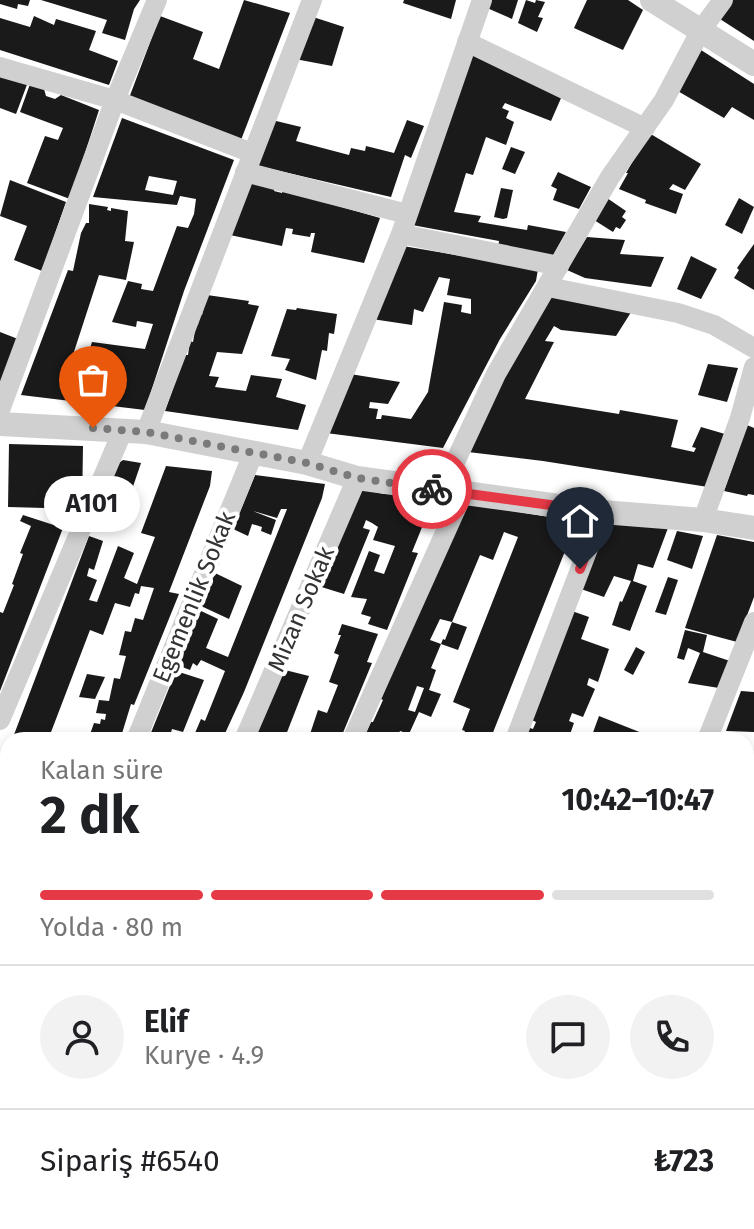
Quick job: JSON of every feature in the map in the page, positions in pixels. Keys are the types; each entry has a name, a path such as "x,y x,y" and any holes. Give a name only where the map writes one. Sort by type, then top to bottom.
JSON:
{"street":[{"path":"0,410 115,100 157,0"},
{"path":"0,720 135,431 248,163 312,0"},
{"path":"307,463 401,234 482,0"},
{"path":"652,0 754,64"},
{"path":"355,732 496,374 610,177 664,100 701,30 723,0"},
{"path":"467,42 645,128"},
{"path":"0,67 115,100 248,163 407,214"},
{"path":"401,234 559,266"},
{"path":"548,287 678,313 714,325 754,348"},
{"path":"703,520 740,418 754,367"},
{"path":"0,424 135,431 307,463 357,478 602,512 703,520 754,528"},
{"name":"Egemenlik Sokak","path":"139,732 253,454"},
{"name":"Mizan Sokak","path":"247,732 357,478"},
{"path":"518,732 602,512"},
{"path":"710,732 754,622"}],"building":[{"path":"0,0 30,0 28,6 18,4 17,9 0,4"},
{"path":"41,0 140,0 134,9 125,40 102,33 107,20"},
{"path":"244,0 290,13 241,140 129,98 160,16 203,32 193,59 219,69"},
{"path":"404,0 456,0 451,19 403,3"},
{"path":"490,0 518,0 512,19 487,8"},
{"path":"526,0 545,2 538,17 543,18 537,32 518,23"},
{"path":"587,0 628,0 643,10 623,50 574,28"},
{"path":"733,0 754,0 754,41 720,19"},
{"path":"34,16 54,25 56,19 96,31 89,50 118,61 109,85 0,50 0,18 30,27"},
{"path":"310,16 344,27 332,66 295,59"},
{"path":"701,50 754,84 754,120 732,107 724,118 676,90"},
{"path":"474,52 562,96 551,121 505,103 502,108 509,111 506,118 514,122 506,145 486,137 473,175 466,173 454,212 481,216 478,222 527,230 528,225 566,232 552,257 498,247 499,241 412,225"},
{"path":"0,72 28,82 16,114 0,108"},
{"path":"30,84 44,89 46,96 55,99 61,95 99,110 70,199 27,183 45,136 58,140 63,128 20,112"},
{"path":"122,118 234,160 184,291 145,410 21,395 68,270 73,271 81,233 89,223 89,204 108,207 107,210 111,211 111,208 128,211 125,241 134,242 126,280 99,275 70,364 84,368 92,342 145,349 153,324 137,321 136,327 112,322 128,281 142,284 141,289 153,291 177,226 188,228 196,199 180,196 177,205 93,197","holes":["149,176 177,181 173,195 145,190"]},
{"path":"272,120 301,127 296,141 349,155 351,148 365,151 366,146 394,153 407,120 424,126 411,158 405,155 391,197 254,165"},
{"path":"649,133 701,164 685,190 673,184 669,189 683,194 676,214 619,189"},
{"path":"511,147 525,152 515,174 502,169"},
{"path":"558,172 591,187 579,209 553,200 557,189 551,186"},
{"path":"10,180 66,202 42,271 14,260 27,226 0,216"},
{"path":"248,182 380,218 364,263 311,252 315,233 311,233 310,237 292,234 293,229 286,228 282,246 230,235"},
{"path":"501,188 513,190 507,218 503,219 494,217"},
{"path":"607,198 626,211 622,217 626,220 620,229 616,227 613,232 594,220"},
{"path":"739,198 754,207 742,234 725,225"},
{"path":"587,237 625,240 620,254 664,257 651,287 585,278 567,270"},
{"path":"754,244 754,290 734,278 739,270 737,268"},
{"path":"403,246 538,269 536,281 500,339 443,448 326,433 350,374 400,382 388,404 370,402 369,408 378,409 376,419 381,419 382,415 411,419 428,392 444,302 462,305 461,312 471,314 471,299 447,295 450,279 439,277 423,312 414,309 412,325 372,319"},
{"path":"691,256 717,269 701,299 677,289"},
{"path":"207,295 249,301 248,304 259,306 242,354 217,352 209,376 219,377 215,387 246,391 251,375 282,379 276,397 306,405 298,430 165,411 185,355 188,355 190,341 193,342"},
{"path":"551,297 635,306 616,336 561,330 554,326 545,341 554,342 525,399 678,420 671,447 694,452 696,448 692,447 701,427 725,434 708,487 468,452 525,339"},
{"path":"287,309 337,314 334,334 329,333 327,351 322,350 316,380 285,370 290,359 271,356"},
{"path":"0,332 18,339 0,387"},
{"path":"708,364 738,368 727,402 698,395"},
{"path":"747,425 754,428 754,495 747,496 724,491"},
{"path":"9,444 83,446 82,509 8,507"},
{"path":"123,460 141,463 123,516 99,509 116,465"},
{"path":"166,466 212,471 210,486 169,592 179,594 134,705 131,704 122,732 91,732 94,723 100,724 101,719 105,720 106,714 96,713 99,700 109,701 114,678 120,679 126,656 119,655 125,631 131,632 135,618 143,620 154,588 141,586 130,607 115,603 103,635 90,630 51,732 15,732 89,536 103,541 94,570 89,568 87,576 97,580 89,600 97,602 118,546 134,553 124,578 137,584 155,537 141,533"},
{"path":"255,475 325,484 322,498 226,732 195,732 201,719 205,721 225,671 201,660 197,666 193,663 190,670 177,665 199,610 218,619 206,648 228,657 287,509 281,509 277,518 253,511 276,520 271,535 261,531 262,527 252,524 248,536 233,529"},
{"path":"356,487 384,494 385,490 431,496 429,510 412,552 418,553 387,630 368,624 371,617 361,614 367,599 351,597 369,551 380,555 374,571 384,574 395,546 373,540 378,527 372,523 366,520 363,528 370,530 344,594 315,585"},
{"path":"464,503 574,521 571,536 493,732 465,732 462,730 470,709 453,702 518,537 504,532 493,560 480,555 452,622 440,619 430,640 441,644 431,668 436,670 429,690 441,694 431,717 419,712 410,732 367,732 383,700","holes":["417,686 424,688 415,712 408,710"]},
{"path":"23,515 63,528 0,691 0,612 3,613 14,585 23,554 20,553 31,526 20,521"},
{"path":"607,518 668,528 653,568 638,564 633,581 647,586 630,631 612,625 631,581 614,576 604,597 578,588"},
{"path":"677,531 703,536 692,569 667,560"},
{"path":"717,535 754,542 754,597 737,642 685,628"},
{"path":"215,573 242,586 229,619 201,606"},
{"path":"668,577 678,580 666,615 655,612"},
{"path":"569,610 589,617 581,639 609,649 598,682 589,678 587,685 595,689 583,717 572,713 569,721 574,723 571,732 525,732 527,727 533,729 536,722 530,719"},
{"path":"452,622 467,627 458,650 441,644"},
{"path":"342,624 378,634 367,662 372,663 343,732 311,732 318,710 327,713 338,685 329,682 339,655 334,653 341,635 338,635"},
{"path":"685,630 707,635 703,652 730,661 719,688 688,683 700,653 688,648 684,660 677,658"},
{"path":"636,647 645,652 633,675 624,670"},
{"path":"281,669 309,676 287,732 255,732"},
{"path":"176,671 204,680 183,732 172,729 171,732 151,732"},
{"path":"87,674 105,677 95,699 79,697"},
{"path":"741,691 754,692 754,732 726,731"},
{"path":"599,716 639,732 593,732"}],"way so far":[{"path":"93,428 146,432 307,463 357,478 432,489"}],"place":[{"name":"A101","path":"93,428"}],"route":[{"path":"432,489 602,512 580,569"}]}
